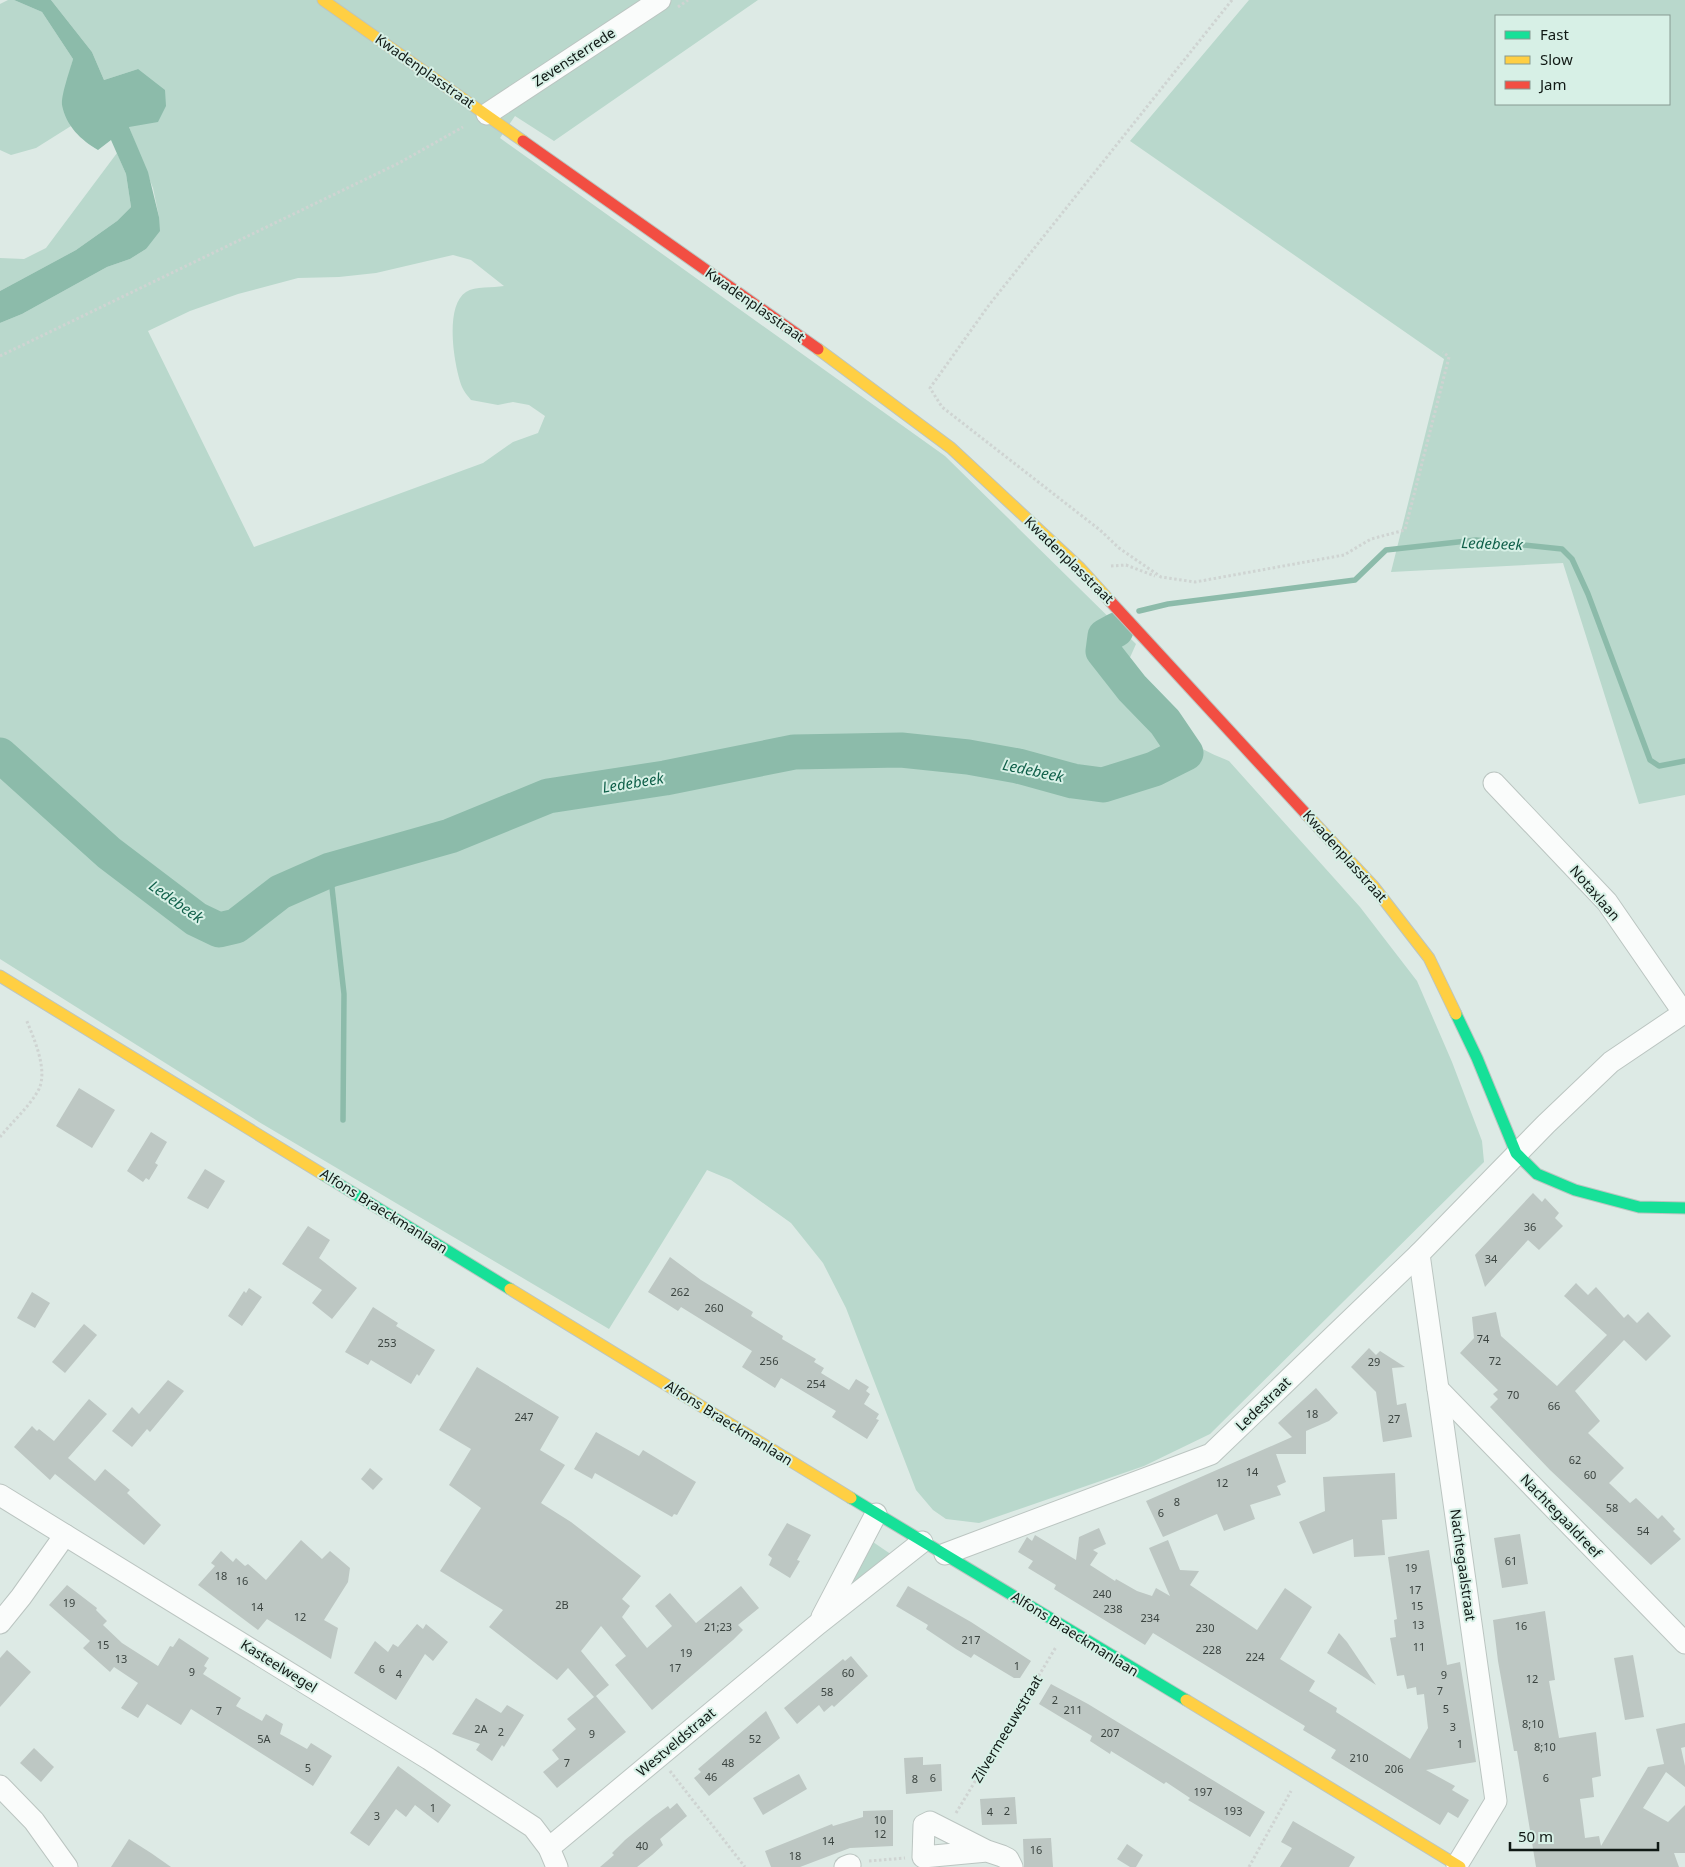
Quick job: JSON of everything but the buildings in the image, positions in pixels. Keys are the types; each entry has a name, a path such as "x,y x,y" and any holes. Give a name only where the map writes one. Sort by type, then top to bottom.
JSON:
{"street":[{"name":"Kwadenplasstraat","path":"323,0 811,344 951,448 1080,568 1374,887 1429,958 1477,1058 1516,1153 1537,1174 1575,1190 1638,1207 1685,1208"},
{"name":"Zevensterrede","path":"487,114 660,0"},
{"name":"Notaxlaan","path":"1494,783 1606,902 1684,1012 1611,1062 1516,1153"},
{"name":"Alfons Braeckmanlaan","path":"0,976 876,1514 1459,1866"},
{"name":"Ledestraat","path":"945,1554 1211,1454 1419,1254 1516,1153"},
{"name":"Nachtegaalstraat","path":"1419,1254 1496,1801 1459,1866"},
{"name":"Nachtegaaldreef","path":"1438,1389 1685,1643"},
{"name":"Kasteelwegel","path":"0,1495 437,1764 533,1827 553,1858"},
{"name":"Westveldstraat","path":"818,1624 876,1514"},
{"path":"0,1623 65,1535"},
{"name":"Westveldstraat","path":"553,1858 658,1757 818,1624 922,1542"},
{"path":"0,1786 34,1822 67,1867"},
{"path":"987,1851 923,1857 924,1825 930,1822 946,1828 987,1851 1008,1859 1012,1867"}],"path":[{"path":"1161,578 1119,548 1100,530 942,408 930,388 989,305 1232,0"},
{"path":"0,356 399,163 487,114"},
{"path":"1080,568 1126,566 1161,578 1195,582 1344,555 1371,539 1405,530 1449,357 1443,352"},
{"path":"0,1137 38,1092 41,1082 36,1046 18,1003 13,984"},
{"name":"Zilvermeeuwstraat","path":"946,1828 1067,1630"},
{"path":"658,1757 745,1867"},
{"path":"1249,1867 1301,1772"},
{"path":"848,1866 860,1861 923,1857"}],"shaded area":[{"path":"8,0 14,0 42,12 73,59 62,104 71,126 36,148 11,155 0,150 0,4"},
{"path":"14,0 51,0 92,52 104,80 138,69 165,90 166,106 158,122 129,127 148,172 159,217 160,231 146,249 130,259 107,267 22,314 0,323 0,291 76,250 117,221 131,207 126,174 111,140 98,150 75,132 64,113 62,105 63,95 73,59 42,12"},
{"path":"51,0 758,0 554,141 515,116 500,138 945,456 1136,644 1128,662 1151,696 1171,720 1191,741 1201,748 1229,761 1360,907 1417,981 1452,1062 1482,1141 1484,1162 1210,1434 1144,1466 979,1523 946,1519 933,1510 916,1490 846,1308 823,1263 791,1223 731,1180 707,1170 609,1329 259,1122 0,959 0,323 22,314 107,267 130,259 146,249 159,217 153,188 129,127 138,69 104,80 92,52","holes":["453,255 471,260 504,286 470,290 459,299 455,310 453,337 456,365 462,387 471,400 498,405 513,402 529,405 545,416 538,433 513,442 483,463 254,547 148,331 190,311 238,294 298,278 339,277 376,273"]},
{"path":"1249,0 1685,0 1685,795 1639,804 1563,563 1391,572 1444,359 1130,141"},
{"path":"117,153 126,174 131,207 117,221 76,250 0,291 0,258 24,259 46,248"},
{"path":"873,1542 892,1555 845,1597 839,1591"}],"waterway":[{"name":"Ledebeek","path":"1139,611 1168,604 1355,580 1386,550 1476,540 1562,549 1572,559 1588,594 1650,760 1659,766 1685,761"},
{"name":"Ledebeek","path":"0,755 109,853 196,919 219,930 236,926 280,892 330,870 450,836 548,796 665,778 794,752 901,750 968,757 1018,766 1073,781 1103,785 1154,769 1186,753 1165,722 1132,688 1103,651 1105,636 1116,630"},
{"path":"330,870 344,994 343,1120"}],"traffic: fast":[{"path":"1456,1014 1477,1058 1516,1153 1537,1174 1575,1190 1639,1207 1685,1208"},
{"path":"324,1175 510,1289"},
{"path":"851,1498 1186,1700"}],"traffic: slow":[{"path":"323,0 523,141"},
{"path":"818,349 951,448 1080,568 1110,601"},
{"path":"1307,815 1374,887 1429,958 1456,1014"},
{"path":"0,976 324,1175"},
{"path":"510,1289 851,1498"},
{"path":"1186,1700 1460,1867"}],"traffic: jam":[{"path":"523,141 818,349"},
{"path":"1110,601 1307,815"}]}
